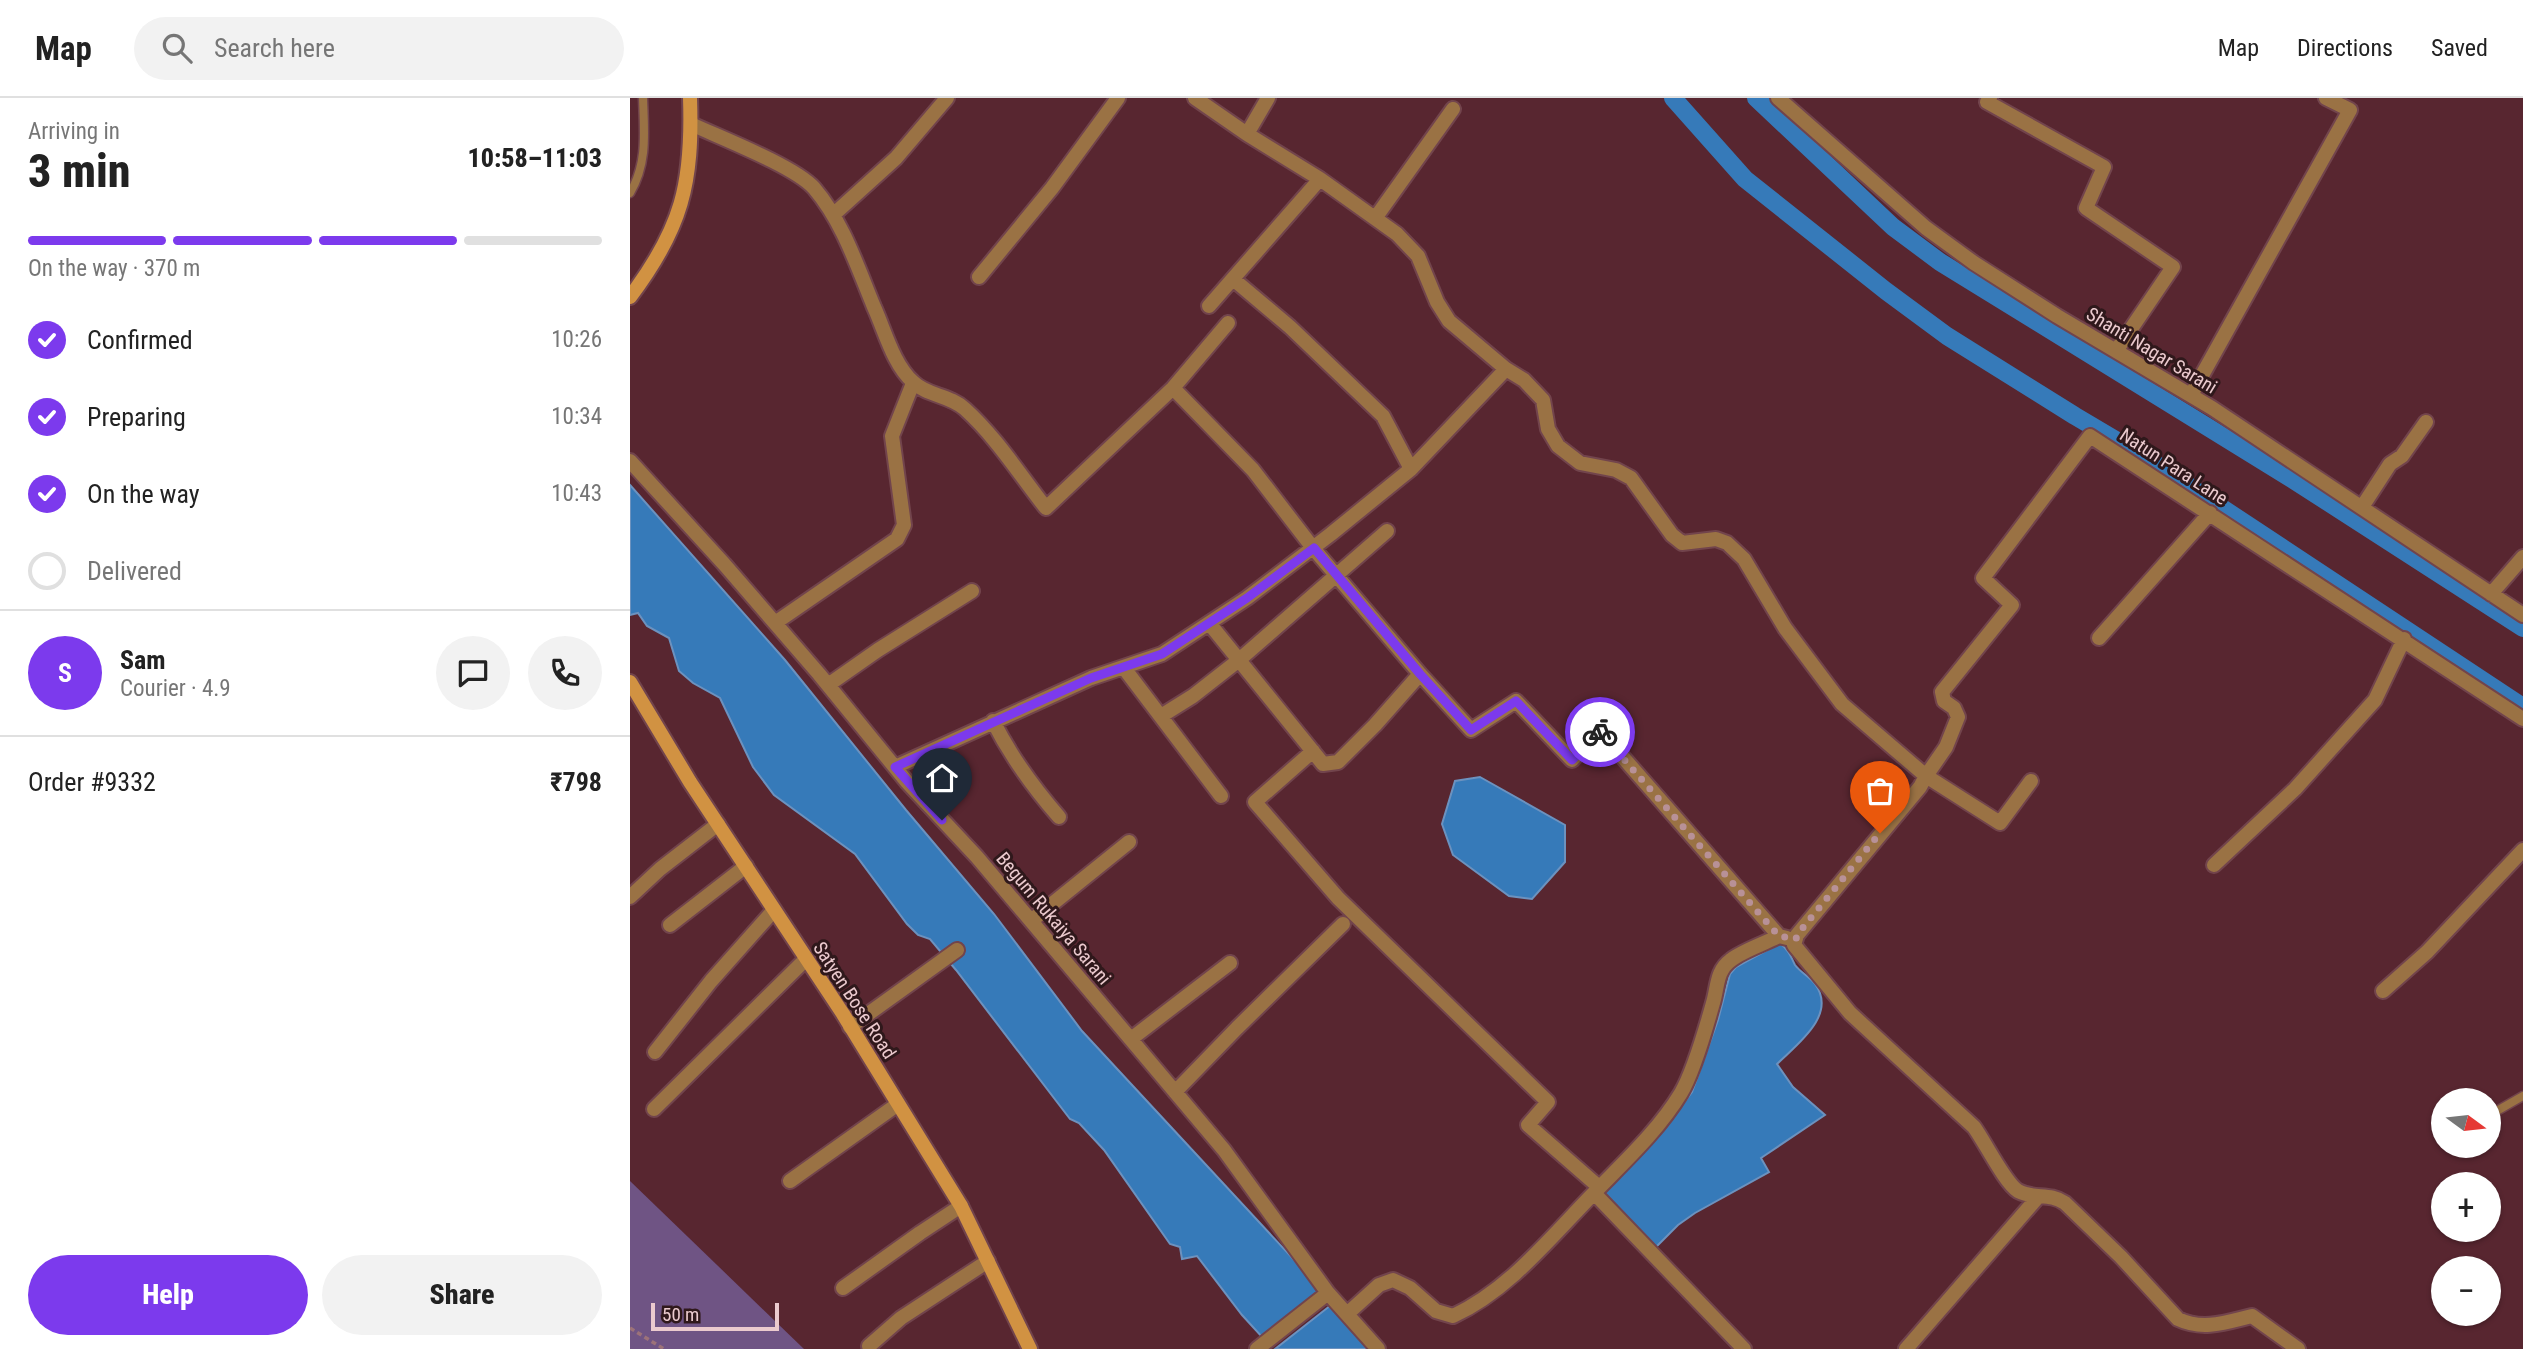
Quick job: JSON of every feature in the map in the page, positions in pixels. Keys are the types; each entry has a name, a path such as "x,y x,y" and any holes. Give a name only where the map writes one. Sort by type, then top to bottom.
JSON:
{"main road":[{"path":"630,297 647,275 670,236 683,201 690,167 690,98"},
{"name":"Satyen Bose Road","path":"630,682 635,702 746,866 961,1206 1030,1349"}],"street":[{"path":"833,215 896,158 947,98"},
{"path":"979,277 1052,188 1118,98"},
{"path":"1195,98 1247,134 1321,179 1397,234 1418,256 1437,302 1449,321 1506,369 1524,380 1543,400 1548,429 1558,446 1580,463 1616,470 1630,478 1672,535 1682,543 1716,539 1727,543 1744,559 1785,628 1842,704 1926,776 2000,823 2031,781"},
{"path":"1247,134 1268,98"},
{"name":"Shanti Nagar Sarani","path":"1778,98 1926,228 1974,263 2191,395 2523,615"},
{"path":"1990,98 1987,102 2104,167 2086,208 2173,267 2116,351"},
{"path":"2191,395 2353,104 2326,98"},
{"path":"1376,217 1453,109"},
{"path":"691,124 790,172 812,186 833,215 848,245 898,363 913,383 953,400 965,409 982,426 1046,508 1173,388 1228,323"},
{"path":"1209,306 1321,179"},
{"path":"1233,279 1290,327 1383,416 1411,469"},
{"path":"895,767 1091,678 1162,654 1314,548 1411,469 1506,369"},
{"path":"775,623 897,539 904,525 892,436 913,383"},
{"path":"1173,388 1253,470 1314,548 1471,730 1516,701 1572,760 1600,732 1779,936"},
{"path":"2362,507 2390,464 2402,456 2426,422"},
{"name":"Natun Para Lane","path":"1926,776 1946,747 1958,717 1954,708 1944,701 1942,692 2012,605 1983,578 2090,436 2523,719"},
{"name":"Begum Rukaiya Sarani","path":"630,461 775,623 895,767 1131,1039 1224,1150 1328,1293 1378,1349"},
{"path":"2099,638 2210,513"},
{"path":"1161,716 1193,696 1239,660 1387,531"},
{"path":"2491,594 2523,557"},
{"path":"828,685 972,591"},
{"path":"1209,623 1323,764 1338,762 1420,674"},
{"path":"2214,865 2295,789 2375,700 2404,639"},
{"path":"1124,668 1221,796"},
{"path":"993,721 1016,764 1059,817"},
{"path":"1313,751 1255,802 1338,898 1548,1102 1528,1125 1596,1190 1744,1349"},
{"path":"1926,776 1920,787 1797,935 1794,945 1850,1013 1974,1127 1989,1147 2001,1171 2017,1190 2038,1197 2055,1196 2065,1203 2122,1257 2178,1319 2191,1325 2218,1325 2252,1316 2298,1349"},
{"path":"630,897 660,869 718,824"},
{"path":"1031,921 1129,842"},
{"path":"2383,991 2427,952 2523,850"},
{"path":"670,925 746,866"},
{"path":"655,1052 711,981 774,910"},
{"path":"1175,1092 1343,924"},
{"path":"1347,1314 1379,1285 1394,1280 1410,1288 1436,1311 1453,1316 1492,1294 1645,1140 1683,1090 1714,1001 1718,974 1731,959 1779,936 1796,939"},
{"path":"850,1027 957,950"},
{"path":"654,1109 806,959"},
{"path":"1131,1039 1230,963"},
{"path":"790,1181 898,1104"},
{"path":"1906,1349 2038,1197"},
{"path":"843,1288 961,1206"},
{"path":"869,1346 901,1318 988,1261"},
{"path":"1257,1349 1272,1345 1328,1293"}],"lane":[{"path":"630,193 639,179 642,164 643,98"},
{"path":"2501,1109 2523,1096"}],"path":[{"path":"630,1328 664,1349"}],"shaded area":[{"path":"630,1181 804,1349 630,1349"}],"water":[{"path":"630,485 785,660 994,914 1082,1031 1322,1290 1262,1337 1197,1256 1182,1259 1180,1247 1170,1244 1104,1150 1079,1123 1070,1119 956,970 930,939 918,935 907,924 855,854 774,795 753,767 720,698 693,683 679,671 669,638 647,626 638,613 630,615"},
{"path":"1480,777 1565,825 1565,862 1532,899 1509,896 1453,855 1442,824 1455,781"},
{"path":"1780,943 1788,951 1797,968 1815,984 1821,996 1821,1007 1812,1028 1777,1064 1793,1087 1825,1115 1761,1158 1769,1172 1695,1213 1678,1225 1649,1254 1595,1201 1650,1146 1692,1092 1718,1020 1730,974 1736,967"},
{"path":"1331,1305 1370,1349 1275,1349"}],"waterway":[{"path":"1673,98 1745,179 1947,336 2151,461 2523,707"},
{"path":"1756,98 1893,227 1940,262 2292,479 2523,628"}],"way so far":[{"path":"1600,732 1779,936 1796,939 1880,833"}],"route":[{"path":"942,820 895,767 1091,678 1148,661 1162,654 1247,598 1314,548 1471,730 1516,701 1572,760 1600,732"}]}
